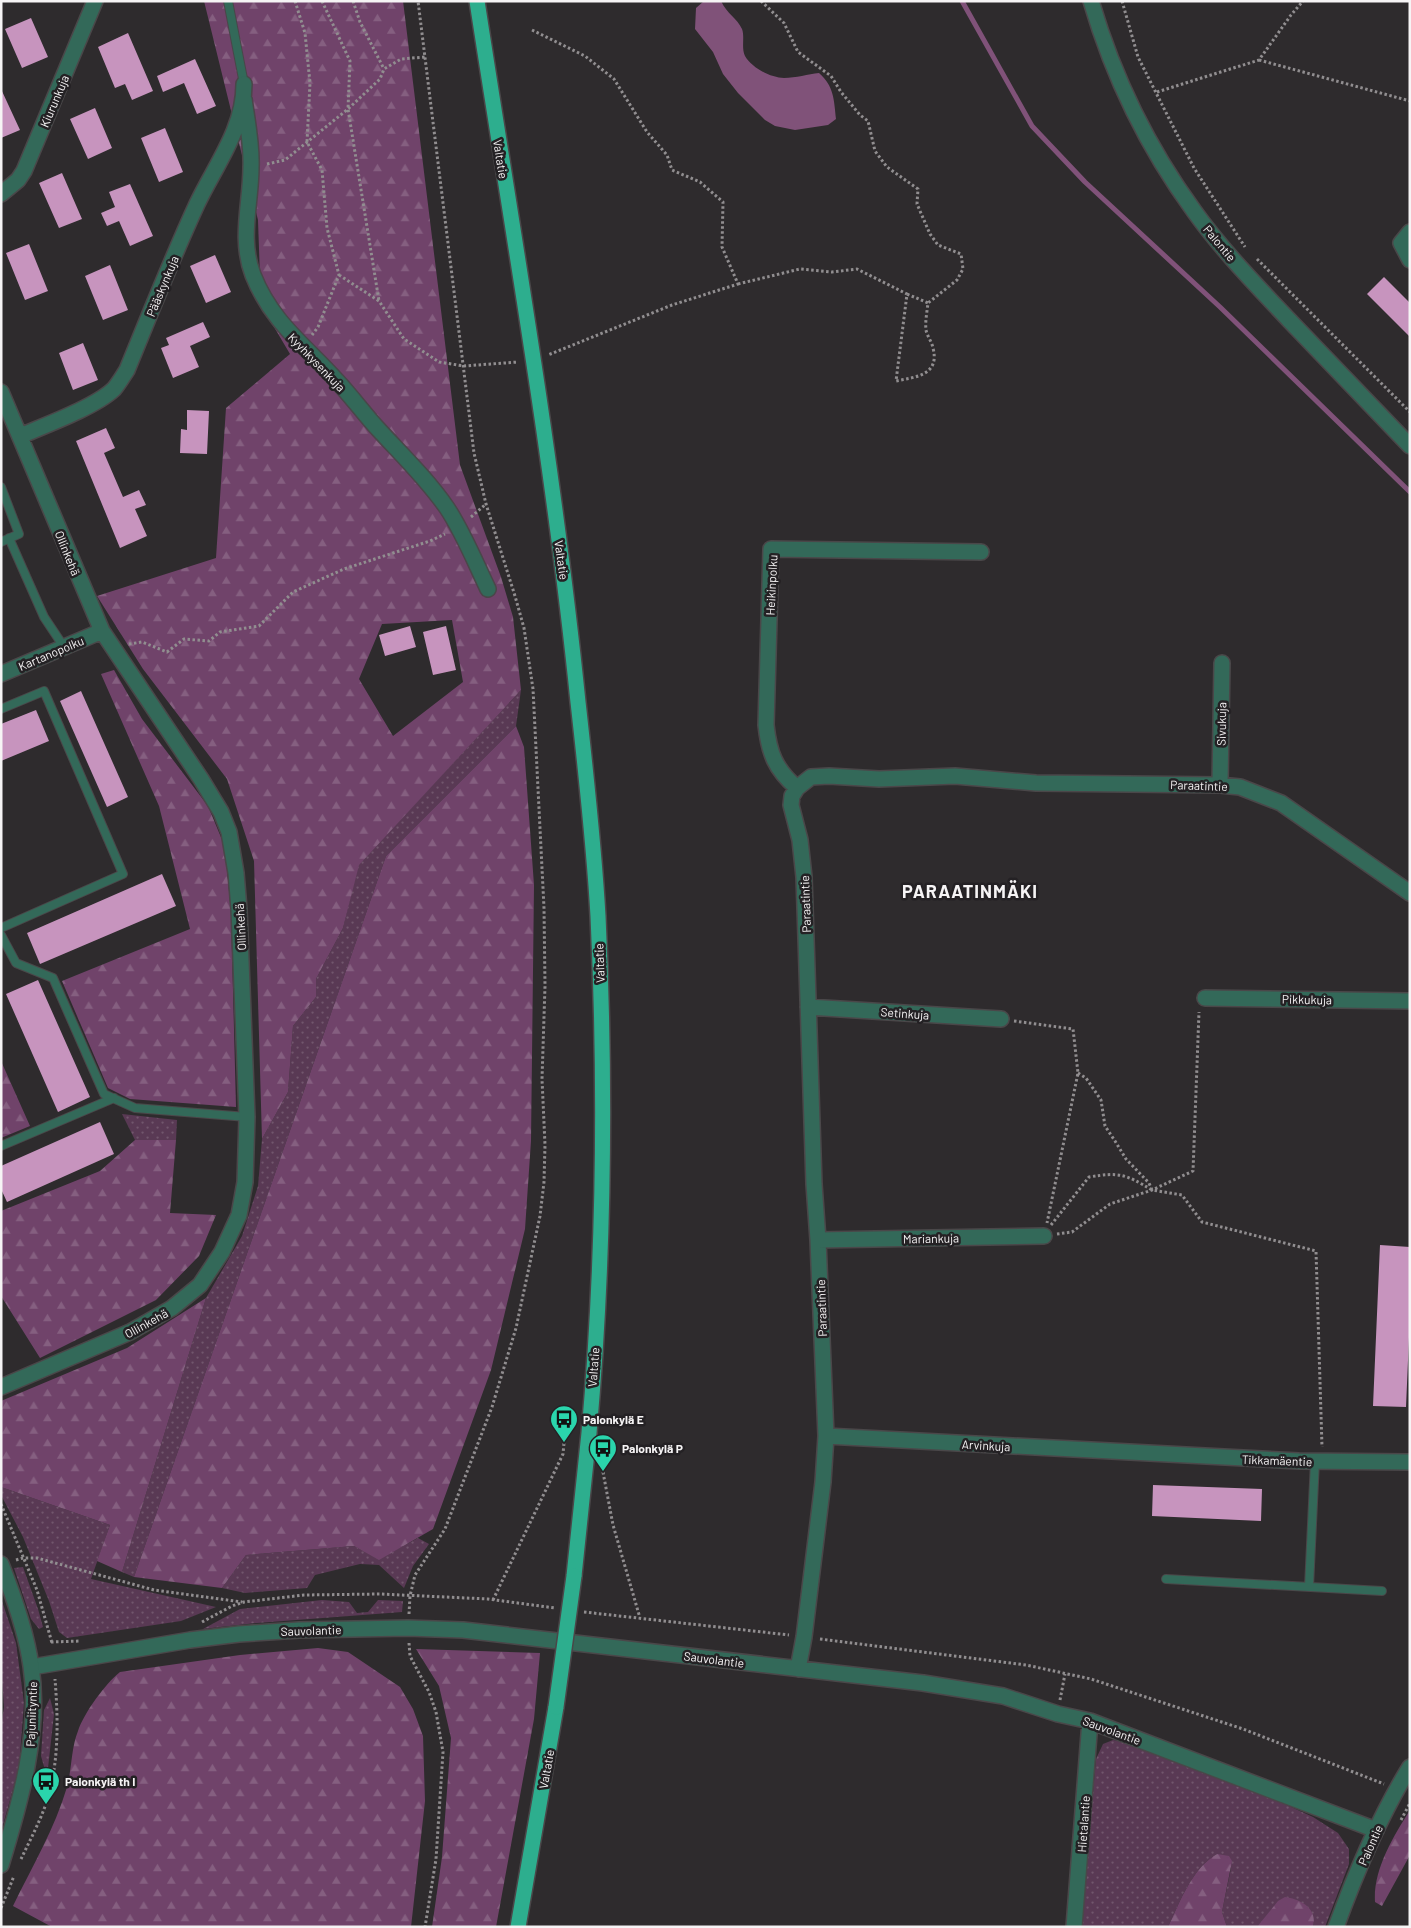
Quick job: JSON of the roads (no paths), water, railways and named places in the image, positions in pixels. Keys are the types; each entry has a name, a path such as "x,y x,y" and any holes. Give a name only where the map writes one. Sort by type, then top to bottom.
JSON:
{"highway":[{"name":"Valtatie","path":"477,1 547,452 569,615 598,913 601,1036 601,1207 589,1431 574,1576 556,1707 518,1927"}],"street":[{"name":"Kiurunkuja","path":"1,194 18,180 24,171 95,1"},
{"name":"Palontie","path":"1091,1 1116,74 1150,143 1194,212 1250,279 1410,446"},
{"name":"Kyyhkysenkuja","path":"244,91 251,146 246,228 248,259 258,285 277,319 336,380 432,488 448,509 488,589"},
{"name":"Pääskynkuja","path":"20,436 97,402 114,388 127,370 198,202 238,124 244,91"},
{"path":"1410,232 1401,243 1410,260"},
{"name":"Ollinkehä","path":"1,392 102,631 201,779 221,812 229,832 236,873 239,909 247,1117 245,1182 239,1215 222,1252 200,1285 172,1308 130,1332 1,1387"},
{"name":"Heikinpolku","path":"797,788 784,777 774,763 767,741 771,549 981,552"},
{"name":"Kartanopolku","path":"1,674 102,631"},
{"name":"Sivukuja","path":"1220,785 1222,663"},
{"name":"Paraatintie","path":"798,1669 804,1637 823,1482 826,1436 814,1184 804,877 800,840 791,804 792,796 797,788 811,777 829,776 879,779 955,776 1036,783 1220,785 1240,787 1281,803 1410,893"},
{"name":"Pikkukuja","path":"1205,998 1410,1001"},
{"name":"Setinkuja","path":"808,1007 1001,1019"},
{"name":"Mariankuja","path":"818,1240 1044,1236"},
{"name":"Arvinkuja","path":"826,1436 1145,1453"},
{"name":"Tikkamäentie","path":"1145,1453 1319,1461 1410,1462"},
{"name":"Pajuniityntie","path":"1,1564 24,1632 32,1666 33,1688 30,1754 22,1791 1,1865"},
{"name":"Sauvolantie","path":"32,1666 190,1640 239,1634 299,1630 408,1628 463,1630 541,1638 923,1683 994,1695 1058,1714 1090,1721 1376,1830"},
{"name":"Hietalantie","path":"1074,1927 1090,1721"},
{"name":"Palontie","path":"1336,1927 1376,1830 1396,1789 1410,1767"}],"lane":[{"path":"228,1 244,91"},
{"path":"1,486 19,534 5,540 44,617 64,647"},
{"path":"1,709 44,691 123,874 1,928"},
{"path":"1,935 16,963 53,978 104,1094 135,1108 247,1117"},
{"path":"1,1146 114,1098"},
{"path":"1309,1587 1319,1461"},
{"path":"1166,1579 1382,1591"}],"waterway":[{"path":"962,1 1032,126 1085,182 1220,307 1410,492"}],"place":[{"name":"Palonkylä E","path":"564,1443"},
{"name":"Palonkylä P","path":"603,1472"},
{"name":"Palonkylä th I","path":"46,1805"}],"district":[{"name":"PARAATINMÄKI","path":"970,891"}]}
